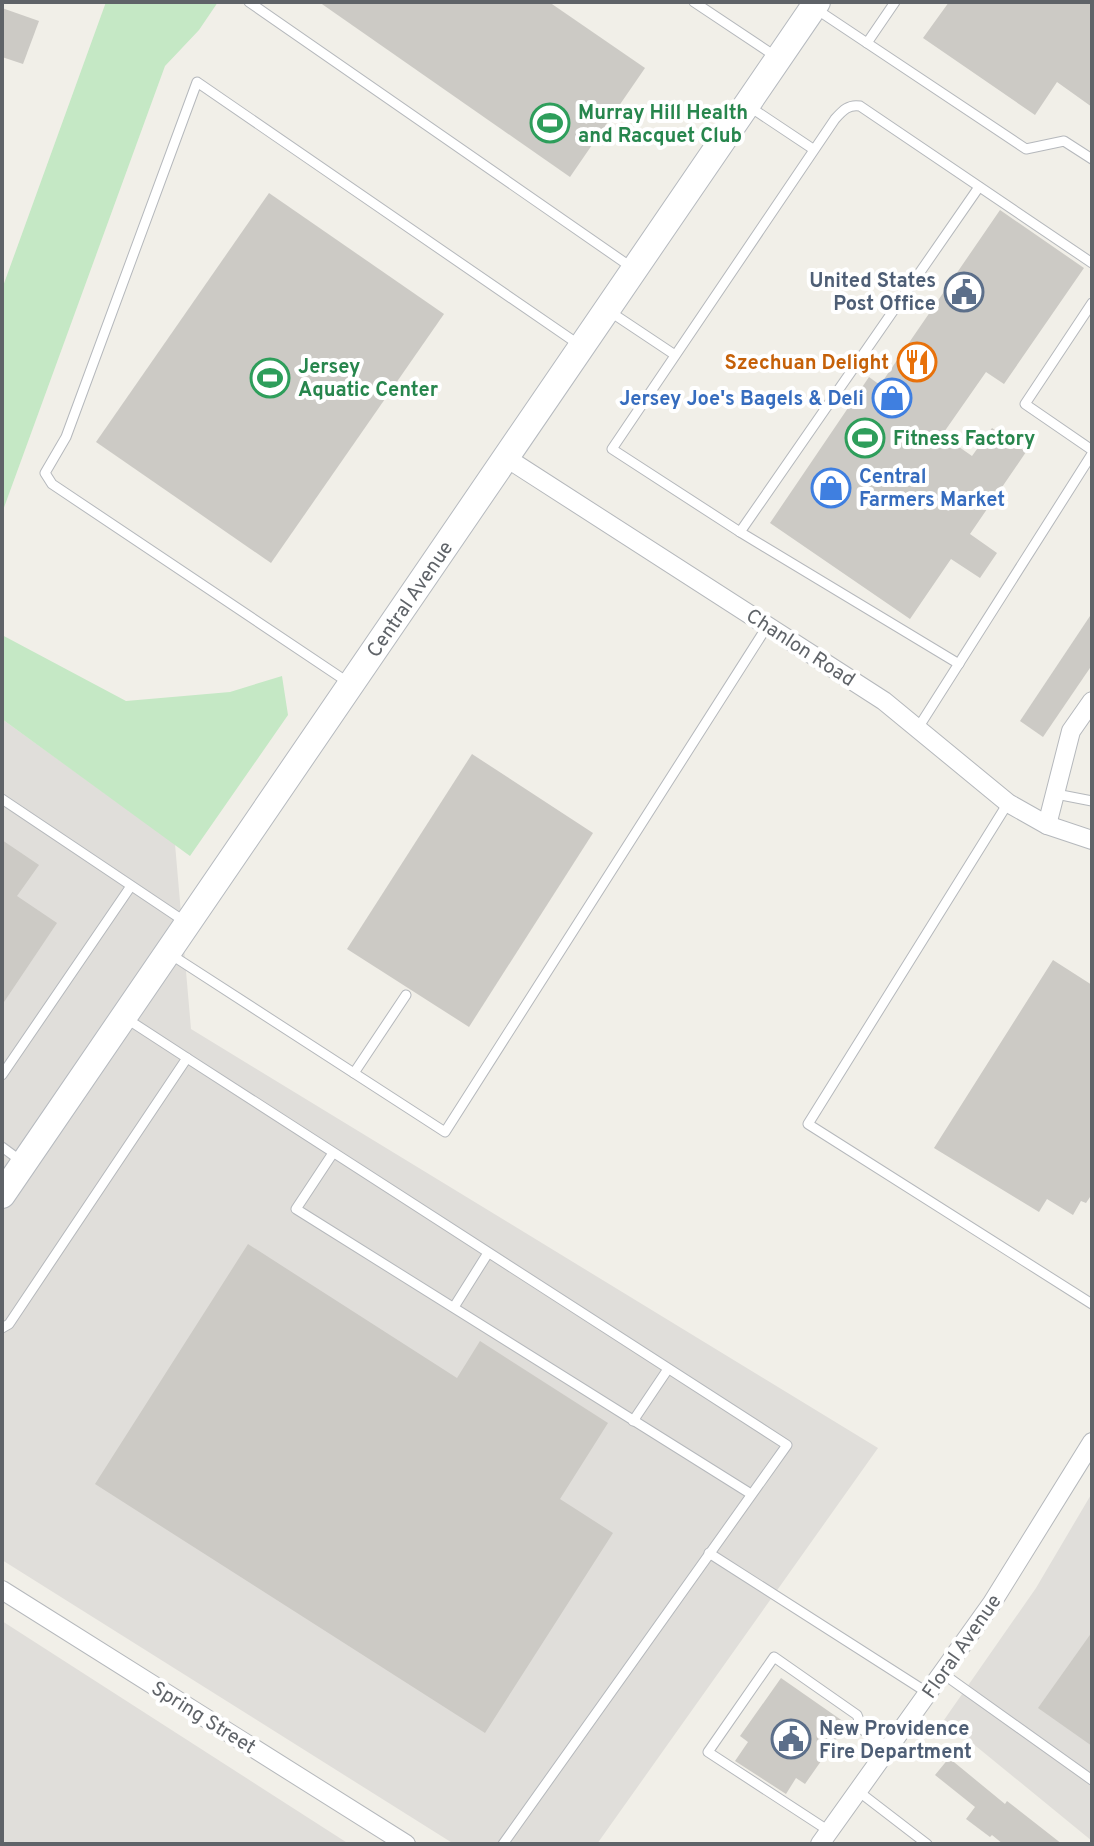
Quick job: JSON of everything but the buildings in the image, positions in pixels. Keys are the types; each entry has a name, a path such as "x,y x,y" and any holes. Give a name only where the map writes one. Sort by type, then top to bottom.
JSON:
{"street":[{"name":"Central Avenue","path":"2,1195 816,5"},
{"name":"Chanlon Road","path":"505,457 884,701 1008,803 1047,825 1092,840"},
{"path":"1047,825 1071,731 1092,701"},
{"name":"Floral Avenue","path":"824,1838 992,1603 1092,1442"},
{"name":"Spring Street","path":"2,1590 406,1844"}],"lane":[{"path":"249,2 634,269"},
{"path":"694,2 778,59"},
{"path":"867,43 895,2"},
{"path":"816,5 867,43 1026,149 1064,141 1092,159"},
{"path":"350,684 52,484 45,473 66,437 197,82 581,346"},
{"path":"747,105 813,149"},
{"path":"959,664 740,532 612,449 813,149 844,109 853,105 860,106 1092,263"},
{"path":"740,532 979,187"},
{"path":"918,728 1092,452 1025,404 1092,303"},
{"path":"607,309 675,355"},
{"path":"167,952 445,1132 769,625"},
{"path":"1056,794 1092,801"},
{"path":"2,799 187,923"},
{"path":"1008,803 808,1124 1092,1304"},
{"path":"2,1075 131,886"},
{"path":"354,1073 406,995"},
{"path":"123,1017 787,1445 503,1844"},
{"path":"2,1328 9,1324 187,1058"},
{"path":"2,1147 24,1163"},
{"path":"333,1153 296,1209 751,1494"},
{"path":"454,1307 488,1253"},
{"path":"633,1421 668,1369"},
{"path":"709,1553 928,1693"},
{"path":"824,1838 708,1752 774,1657 857,1715 863,1730 889,1748"},
{"path":"942,1673 1092,1780"},
{"path":"858,1791 914,1840 927,1844"}],"shaded area":[{"path":"2,719 175,844 191,1029 878,1448 597,1844 454,1844 2,1560"},
{"path":"1092,1493 1092,1841 944,1720 1036,1588"},
{"path":"2,1621 349,1844 2,1844"}],"green space":[{"path":"106,2 218,2 199,30 165,66 2,513 2,289"},
{"path":"2,635 126,701 230,692 282,676 288,715 190,856 2,719"}],"place":[{"name":"Murray Hill Health and Racquet Club","path":"550,123"},
{"name":"United States Post Office","path":"964,292"},
{"name":"Szechuan Delight","path":"917,362"},
{"name":"Jersey Aquatic Center","path":"270,378"},
{"name":"Jersey Joe's Bagels & Deli","path":"892,398"},
{"name":"Fitness Factory","path":"865,438"},
{"name":"Central Farmers Market","path":"831,488"},
{"name":"New Providence Fire Department","path":"791,1739"}]}
